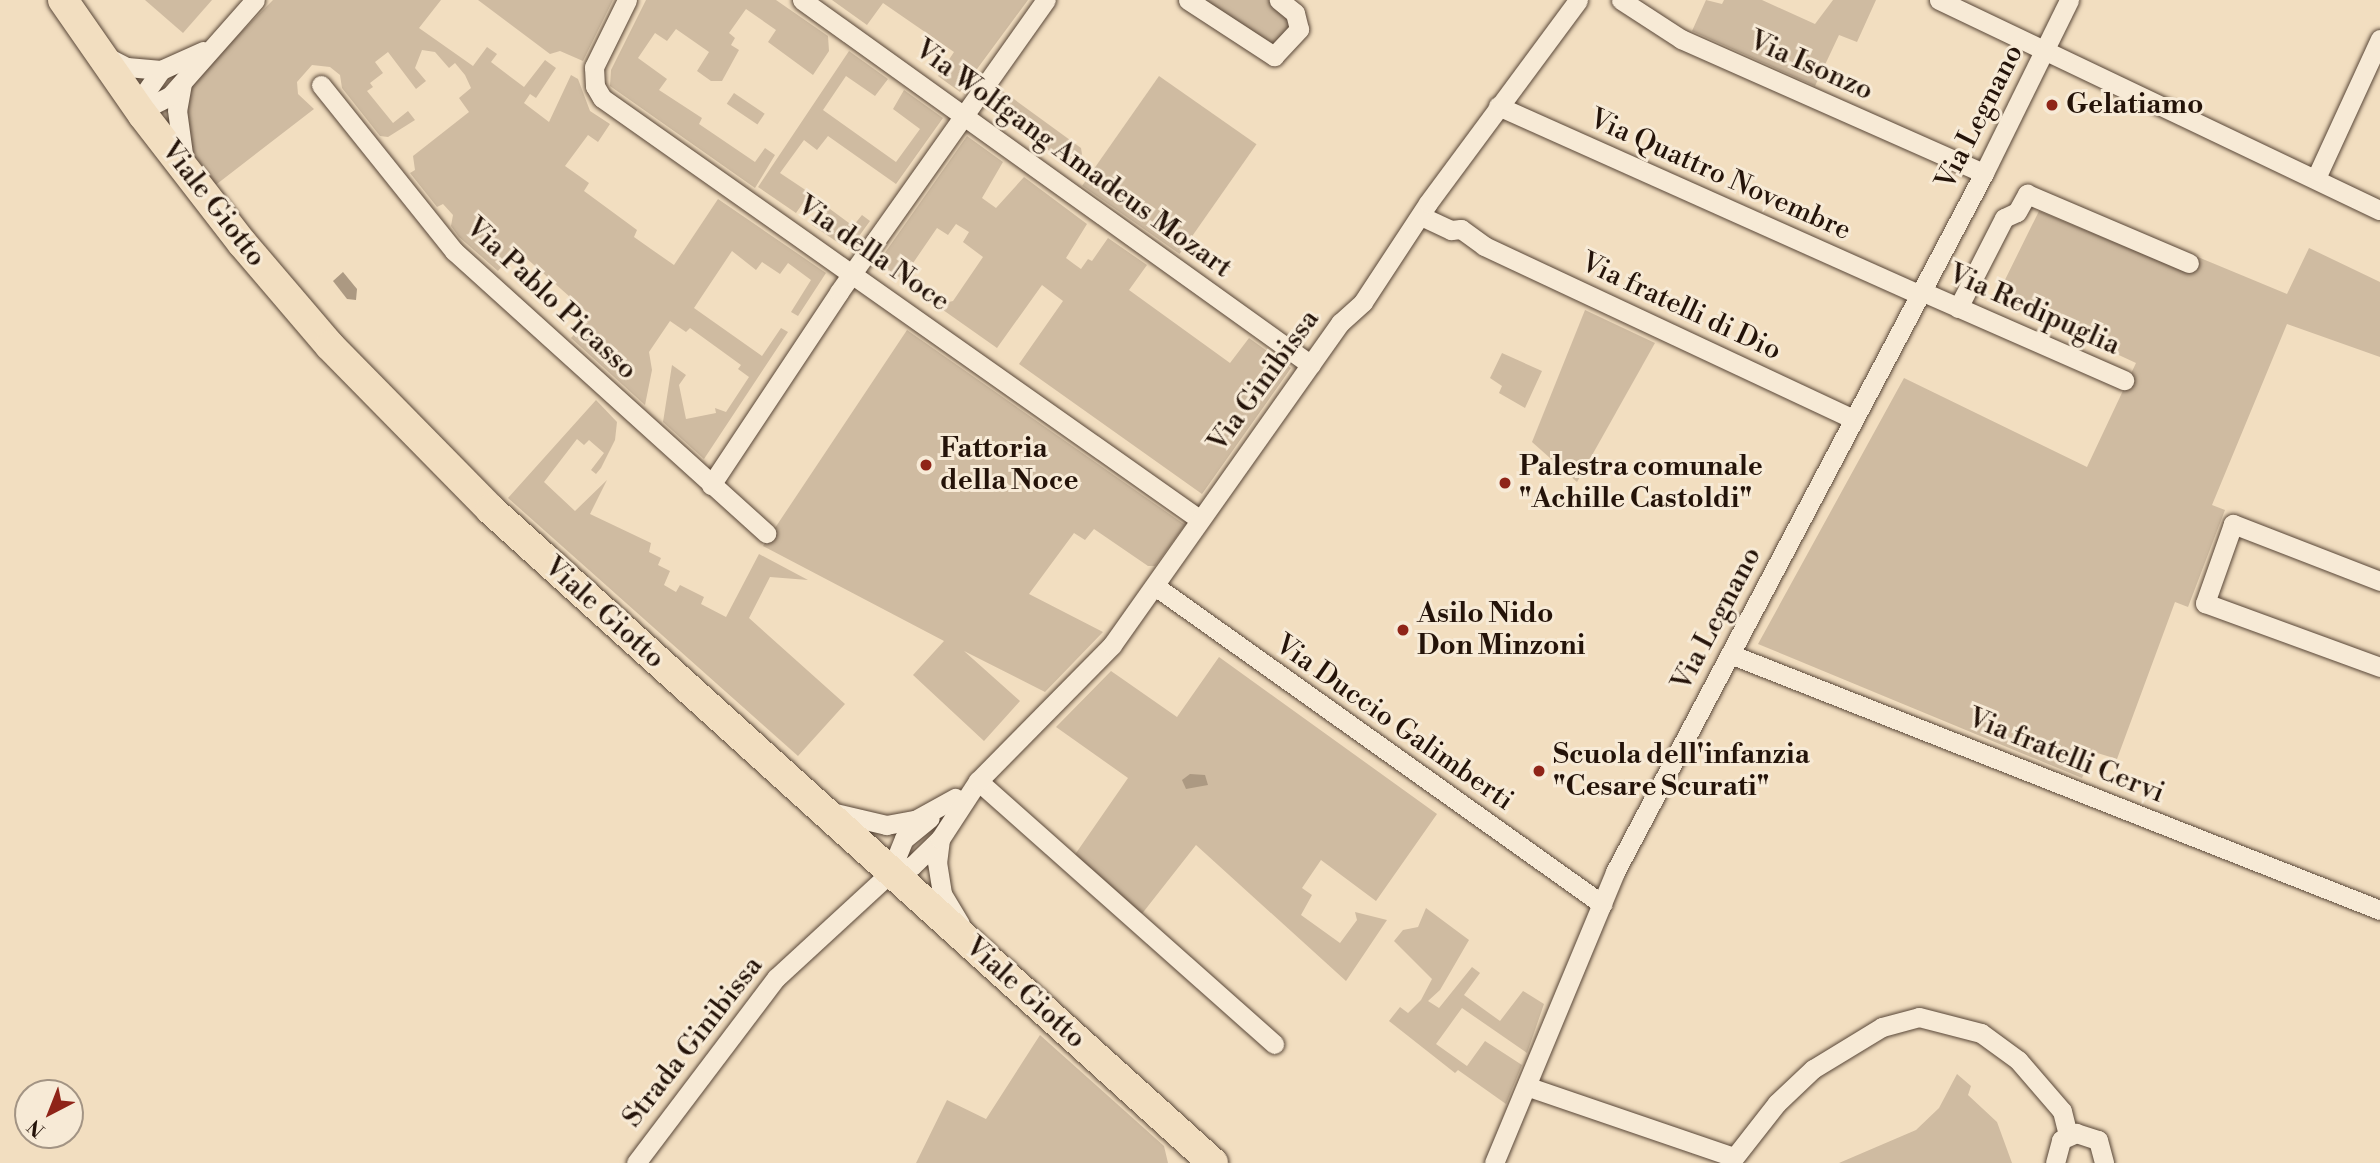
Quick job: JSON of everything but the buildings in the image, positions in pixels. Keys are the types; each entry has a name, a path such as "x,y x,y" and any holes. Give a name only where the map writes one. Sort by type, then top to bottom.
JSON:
{"main road":[{"name":"Viale Giotto","path":"63,0 136,106 186,171 330,346 490,509 975,949 1200,1159"}],"street":[{"path":"136,106 152,105 170,96 206,50 255,0"},
{"name":"Via della Noce","path":"627,0 594,67 595,86 602,98 1199,519"},
{"name":"Via Wolfgang Amadeus Mozart","path":"802,0 1311,365"},
{"path":"711,485 852,273 1046,0"},
{"path":"1188,0 1274,56 1298,29 1296,13 1279,0"},
{"name":"Via Ginibissa","path":"890,873 904,839 978,781 1093,668 1340,323 1363,302 1498,106 1578,0"},
{"name":"Via Isonzo","path":"1620,0 1681,39 1984,173"},
{"path":"1939,0 2046,48 2380,210"},
{"name":"Via Legnano","path":"1494,1163 1529,1087 1602,904 1672,759 1984,173 2069,0"},
{"path":"2316,178 2380,39"},
{"path":"101,55 127,67 160,70 206,50"},
{"path":"136,106 160,70"},
{"path":"183,79 177,110 186,171"},
{"name":"Via Pablo Picasso","path":"321,85 454,251 766,533"},
{"name":"Via Quattro Novembre","path":"1498,106 1920,293"},
{"path":"1958,308 2004,218 2017,212 2027,194 2189,264"},
{"name":"Via fratelli di Dio","path":"1423,217 1451,230 1461,229 1484,246 1854,419"},
{"name":"Via Redipuglia","path":"1920,293 2124,380"},
{"path":"2380,581 2233,524 2205,603 2380,667"},
{"name":"Via Duccio Galimberti","path":"1154,586 1602,904"},
{"name":"Via fratelli Cervi","path":"1730,654 2380,910"},
{"path":"978,781 1274,1044"},
{"name":"Via Ginibissa","path":"890,873 912,866 940,839 978,781"},
{"name":"Via Ginibissa","path":"818,807 886,825 915,820 955,798"},
{"path":"940,839 937,863 943,894 975,949"},
{"name":"Strada Ginibissa","path":"636,1163 776,978 890,873"},
{"path":"1529,1087 1732,1160 1777,1103 1813,1069 1882,1027 1919,1017 1981,1033 2018,1060 2062,1111 2068,1135"},
{"path":"2055,1163 2056,1147 2068,1135 2084,1133 2098,1140 2104,1163"}],"shaded area":[{"path":"145,0 212,0 183,33"},
{"path":"273,0 441,0 419,28 473,66 487,47 497,54 491,62 524,87 545,60 556,68 536,98 530,94 524,103 549,122 571,75 578,79 590,111 610,124 598,142 588,135 565,166 589,183 584,191 637,230 634,237 674,265 718,199 826,273 798,316 791,312 811,280 788,263 780,274 762,262 756,270 732,251 694,308 762,356 781,328 788,332 704,459 663,422 672,365 686,375 679,385 686,419 716,413 715,408 726,412 749,377 738,369 741,365 690,328 686,332 670,321 649,352 652,370 645,405 571,338 590,316 588,313 516,249 498,271 459,237 451,226 453,215 443,204 437,207 410,173 415,170 413,156 469,112 459,98 471,88 455,63 449,68 435,52 422,50 415,68 426,81 416,89 388,52 375,62 383,73 370,83 373,87 367,91 393,123 408,111 415,120 388,137 380,136 342,88 340,75 330,67 312,65 297,82 298,94 314,109 213,187 185,149 181,108 193,81"},
{"path":"478,0 613,0 583,61 560,51 550,54"},
{"path":"646,0 776,0 828,36 829,51 813,75 768,42 776,30 746,9 729,33 735,38 731,45 739,50 722,81 711,81 697,71 709,52 676,29 667,41 655,33 638,58 667,79 659,90 702,118 699,124 755,162 765,148 775,155 755,188 610,86 611,70"},
{"path":"832,0 1028,0 960,92 938,76 954,52 883,3 867,25"},
{"path":"1198,0 1271,0 1292,22 1273,50"},
{"path":"1706,0 1722,4 1724,0 1762,0 1815,24 1833,0 1876,0 1857,42 1839,35 1815,86 1692,31"},
{"path":"849,51 888,79 875,96 846,76 823,110 896,162 920,129 893,109 904,90 943,118 896,184 828,136 817,150 804,140 780,173 810,193 796,213 758,187"},
{"path":"1159,76 1256,144 1180,254 1082,186"},
{"path":"1000,89 1081,148 1082,154 1073,168 987,106"},
{"path":"734,93 765,114 757,124 727,104"},
{"path":"967,136 1003,162 982,198 996,208 1024,177 1087,224 1066,258 1074,264 1081,269 1088,259 1092,261 1108,238 1147,265 1129,290 1230,363 1249,338 1291,368 1202,494 1019,364 1063,301 1042,285 997,348 936,305 953,301 983,257 963,242 969,232 956,224 948,235 937,228 911,266 913,288 877,264"},
{"path":"830,209 853,226 862,215 870,221 849,250 812,225 822,211"},
{"path":"2039,211 2186,272 2193,255 2287,294 2309,248 2380,282 2380,357 2287,324 2212,505 2225,510 2188,607 2175,602 2117,759 2094,752 2082,778 1758,644 1904,378 2087,467 2136,363 1996,298"},
{"path":"343,272 357,289 356,300 347,299 333,281"},
{"path":"1585,310 1655,343 1577,482 1532,442"},
{"path":"907,330 1185,525 1155,566 1148,566 1094,529 1085,540 1074,533 1029,594 1103,632 1045,692 964,651 1020,701 984,741 913,675 944,641 763,546"},
{"path":"1502,353 1542,371 1525,408 1499,393 1502,386 1490,378"},
{"path":"596,400 617,422 615,440 601,468 596,474 591,470 604,453 589,440 584,445 577,439 544,482 575,511 607,480 590,514 651,543 649,552 661,558 658,565 670,571 664,585 676,592 680,585 704,597 701,604 726,617 759,554 808,580 770,577 749,618 845,704 798,756 508,498"},
{"path":"1219,657 1437,814 1376,901 1321,860 1302,888 1312,895 1301,915 1340,943 1357,920 1355,912 1387,920 1346,981 1196,845 1141,915 1074,856 1128,778 1056,727 1111,671 1177,717"},
{"path":"1190,774 1205,775 1208,785 1186,789 1182,780"},
{"path":"1426,908 1469,940 1440,990 1428,1001 1439,1008 1472,967 1480,973 1464,995 1500,1021 1523,991 1544,1004 1527,1053 1462,1008 1436,1044 1467,1066 1485,1041 1522,1065 1506,1104 1458,1070 1455,1073 1389,1021 1400,1007 1408,1013 1421,1000 1432,979 1394,941 1403,930 1418,927"},
{"path":"1040,1035 1164,1146 1168,1163 916,1163 947,1100 986,1119"},
{"path":"1957,1074 1971,1086 1968,1095 1997,1122 2012,1163 1839,1163 1916,1130 1939,1108"}],"place":[{"name":"Gelatiamo","path":"2052,105"},
{"name":"Fattoria della Noce","path":"926,465"},
{"name":"Palestra comunale \"Achille Castoldi\"","path":"1505,483"},
{"name":"Asilo Nido Don Minzoni","path":"1403,630"},
{"name":"Scuola dell'infanzia \"Cesare Scurati\"","path":"1539,771"}]}
